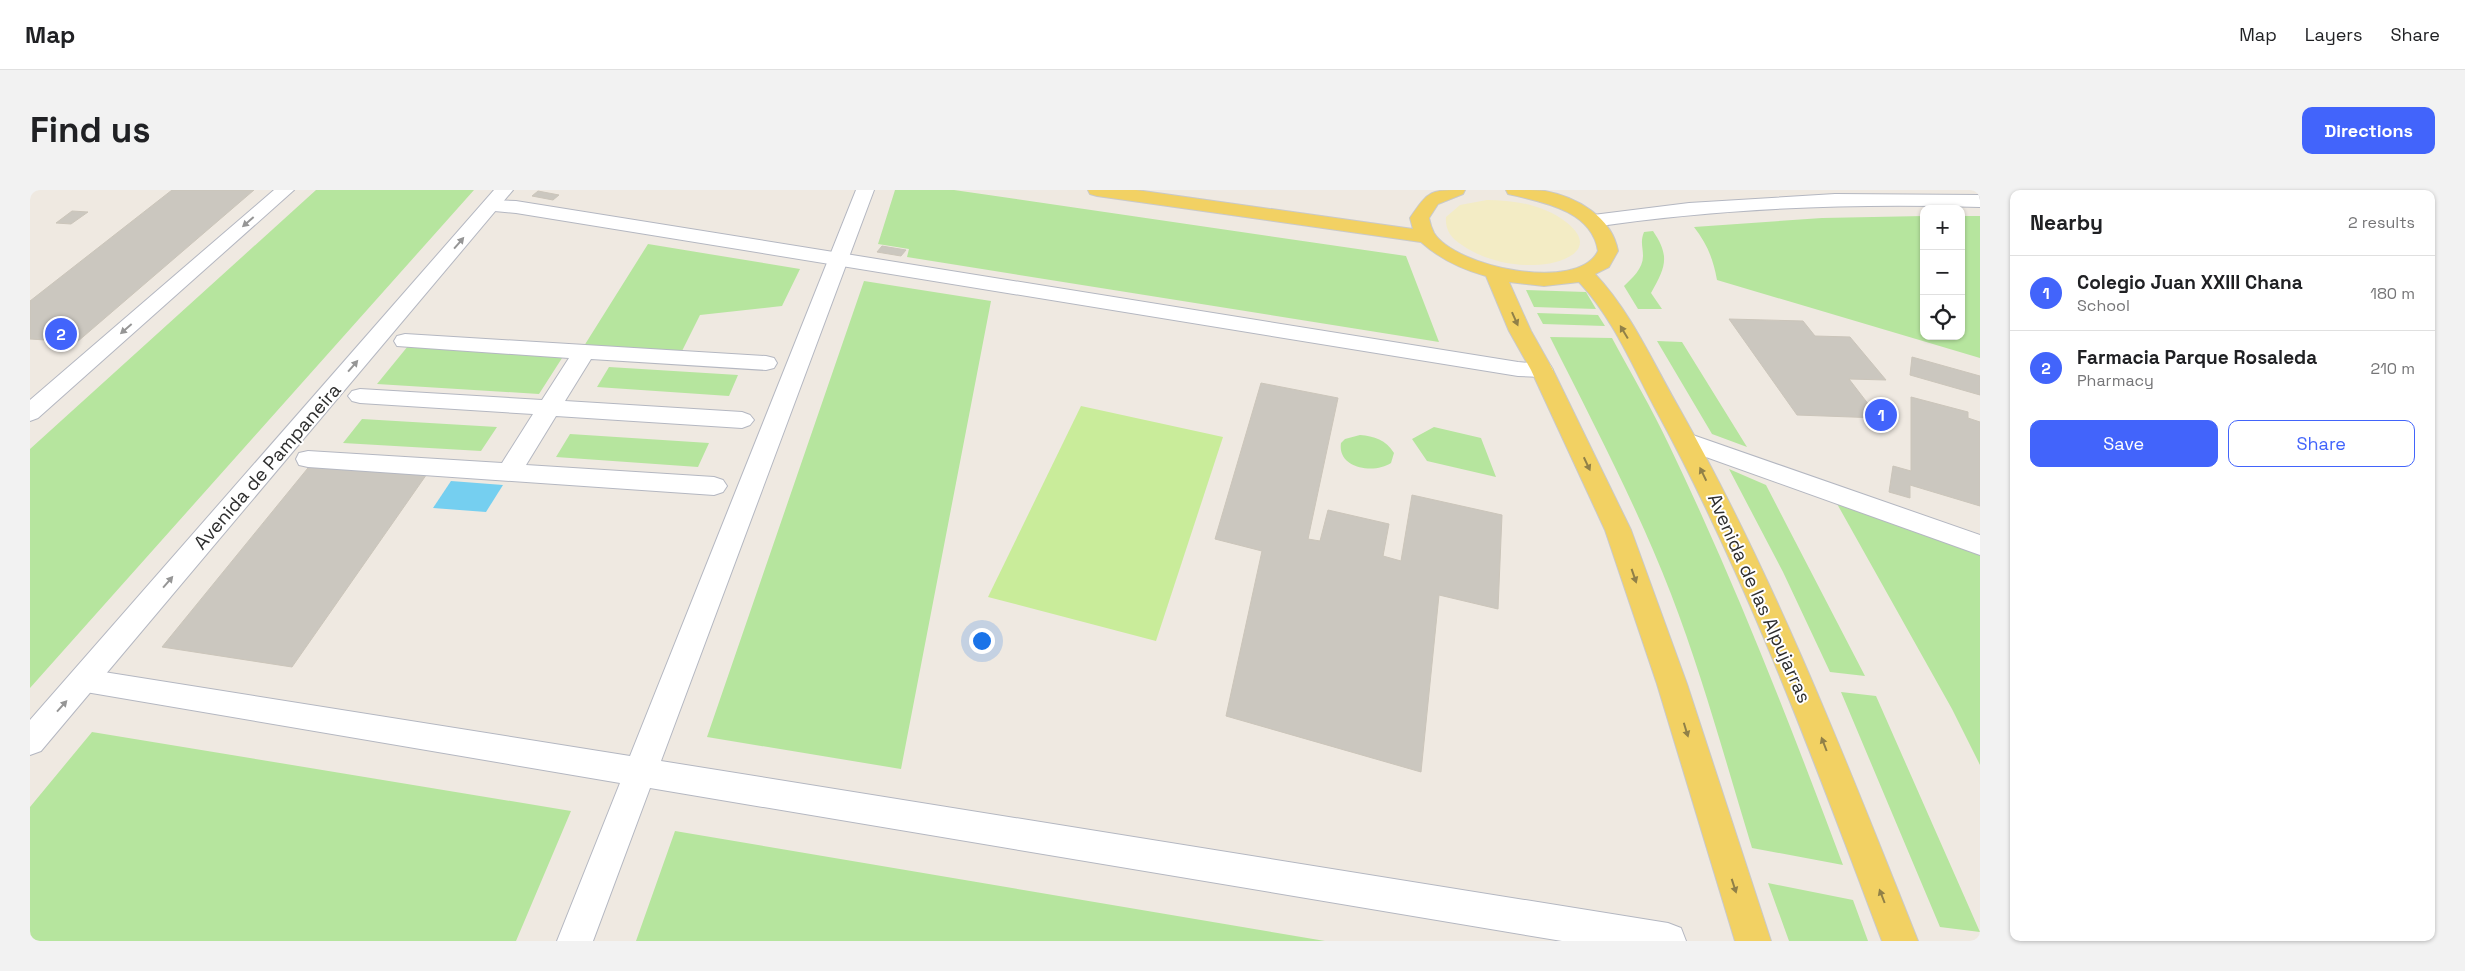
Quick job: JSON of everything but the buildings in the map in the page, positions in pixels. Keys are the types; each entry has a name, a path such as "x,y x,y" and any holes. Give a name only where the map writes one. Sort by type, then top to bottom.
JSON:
{"main road":[{"path":"1097,190 1426,237"},
{"path":"1456,190 1432,199 1421,210 1419,222 1426,237 1447,255 1467,265 1495,274 1523,279 1554,280 1582,274 1601,264 1608,251 1605,236 1593,221 1572,207 1525,191"},
{"path":"1495,274 1520,331 1542,370 1618,530 1672,684 1753,941"},
{"name":"Avenida de las Alpujarras","path":"1582,274 1593,284 1613,313 1687,441 1798,677 1900,941"}],"street":[{"path":"35,403 285,190"},
{"path":"575,941 865,190"},
{"path":"497,198 516,207 837,260 1508,367 1542,370"},
{"name":"Avenida de Pampaneira","path":"30,742 85,681 497,198"},
{"path":"1593,221 1640,214 1746,204 1861,200 1980,201"},
{"path":"405,341 766,363"},
{"path":"509,472 584,352"},
{"path":"360,396 742,420"},
{"path":"1687,441 1980,545"},
{"path":"308,459 714,486"},
{"path":"85,681 1668,941"}],"green space":[{"path":"316,190 474,190 30,688 30,449"},
{"path":"895,190 954,190 1406,256 1439,342 907,257 909,249 878,244"},
{"path":"1920,216 1920,340 1965,340 1965,216 1980,216 1980,358 1717,280 1709,252 1703,239 1694,227 1822,218"},
{"path":"1653,231 1662,248 1664,262 1663,269 1651,293 1662,309 1638,309 1624,286 1636,273 1643,261 1642,239 1644,232"},
{"path":"648,244 800,269 782,306 700,315 681,353 584,346"},
{"path":"864,281 991,301 901,769 707,737"},
{"path":"1526,290 1586,292 1596,309 1534,307"},
{"path":"1537,313 1598,315 1605,326 1543,324"},
{"path":"1550,337 1612,338 1649,405 1717,549 1782,706 1843,865 1752,848 1704,688 1683,625 1658,561 1629,496"},
{"path":"1657,341 1682,342 1747,447 1712,434"},
{"path":"408,346 564,355 539,394 377,384"},
{"path":"609,367 738,375 729,396 597,387"},
{"path":"1081,406 1223,437 1156,641 988,597"},
{"path":"362,419 497,427 481,451 343,443"},
{"path":"1434,427 1481,438 1496,477 1427,461 1412,439"},
{"path":"570,434 709,443 698,467 556,457"},
{"path":"1360,435 1370,436 1387,445 1394,453 1391,463 1376,468 1367,468 1358,467 1345,459 1341,452 1341,443 1345,439"},
{"path":"1729,469 1766,485 1865,676 1830,672 1783,572"},
{"path":"1836,502 1980,554 1980,765 1952,709"},
{"path":"1841,692 1876,696 1980,932 1940,927"},
{"path":"92,732 571,811 516,941 30,941 30,807"},
{"path":"675,831 1325,941 636,941"},
{"path":"1768,883 1853,900 1868,941 1789,941"}],"sand":[{"path":"1487,200 1508,201 1548,211 1566,222 1576,232 1580,241 1579,248 1565,259 1534,265 1496,261 1470,250 1452,236 1448,230 1446,217 1460,205"}],"water":[{"path":"451,481 503,485 486,512 433,508"}],"place":[{"name":"Farmacia Parque Rosaleda","path":"61,334"},
{"name":"Colegio Juan XXIII Chana","path":"1881,415"}]}
